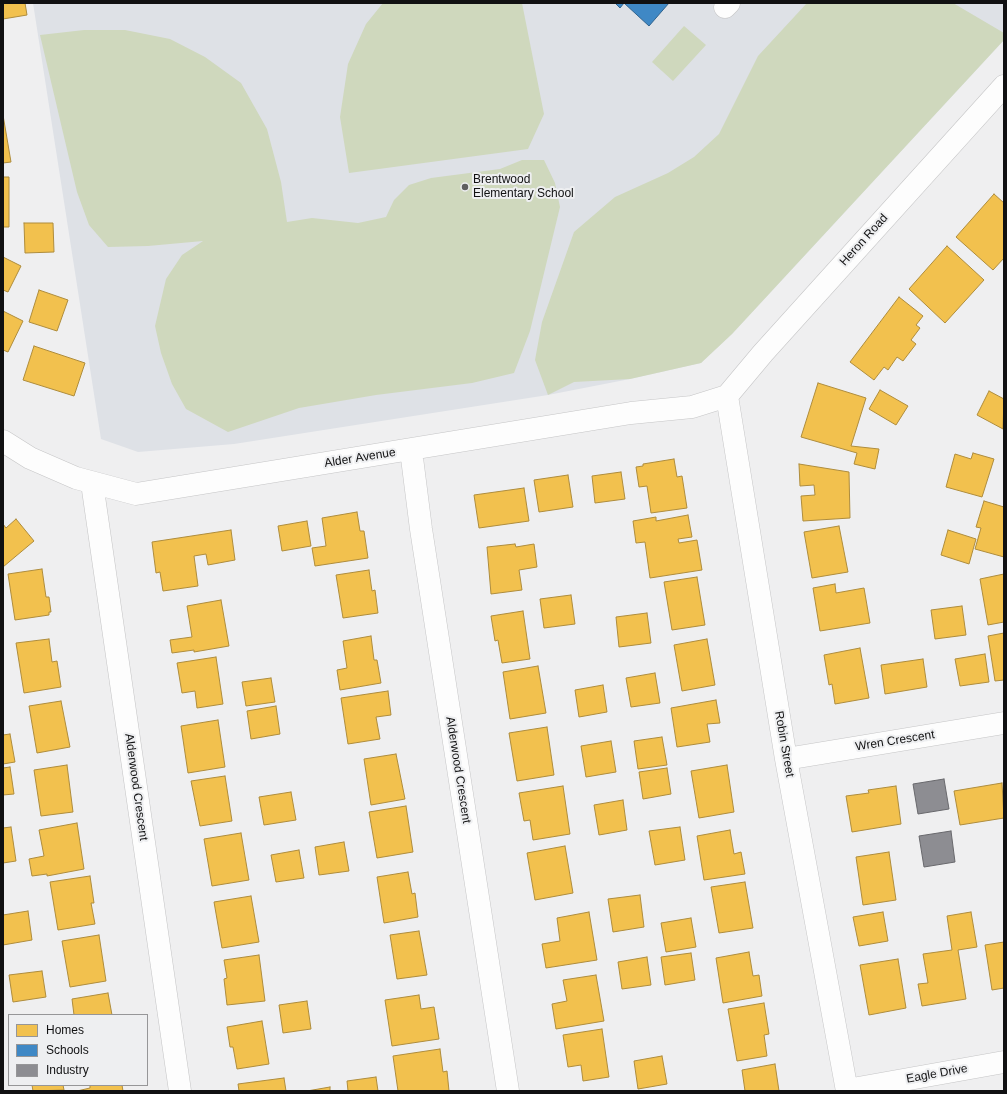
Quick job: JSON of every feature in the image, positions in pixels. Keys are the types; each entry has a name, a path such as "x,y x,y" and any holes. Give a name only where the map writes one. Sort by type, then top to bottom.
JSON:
{"street":[{"name":"Heron Road","path":"726,396 1004,86"},
{"name":"Alder Avenue","path":"3,441 30,458 76,478 136,494 631,413 692,407 726,396"},
{"name":"Robin Street","path":"726,396 786,759 847,1090"},
{"name":"Alderwood Crescent","path":"411,450 421,529 508,1091"},
{"name":"Alderwood Crescent","path":"92,483 180,1091"},
{"name":"Wren Crescent","path":"786,759 1004,723"},
{"name":"Eagle Drive","path":"847,1090 1004,1062"}],"shaded area":[{"name":"Brentwood Elementary School","path":"33,3 1004,3 1004,40 732,334 701,363 548,395 234,444 138,452 101,439"}],"green space":[{"path":"383,3 522,3 544,114 528,149 349,173 340,117 348,64 366,24"},
{"path":"807,3 953,3 1004,33 1004,40 732,334 701,363 630,379 574,382 548,395 535,360 542,322 574,232 615,197 668,173 694,157 719,134 758,56"},
{"path":"684,26 706,45 673,81 652,62"},
{"path":"84,30 125,30 170,39 205,57 241,83 267,129 281,182 287,222 312,218 358,223 386,217 394,200 409,185 431,178 500,169 522,160 544,160 555,183 560,207 530,331 514,373 472,383 376,395 299,408 228,432 186,409 172,384 161,353 155,326 166,279 182,255 203,241 148,246 108,247 89,225 77,192 40,35"}],"building: Homes":[{"path":"3,3 25,3 27,15 3,19"},
{"path":"3,115 11,162 3,163"},
{"path":"3,177 9,177 9,227 3,227"},
{"path":"994,194 1004,203 1004,258 993,270 956,237"},
{"path":"24,223 53,223 54,252 25,253"},
{"path":"947,246 984,280 945,323 909,289"},
{"path":"3,257 21,266 8,292 3,290"},
{"path":"39,290 68,300 57,331 29,322"},
{"path":"899,297 923,316 916,325 920,328 911,340 916,344 903,361 897,357 888,370 884,367 874,380 850,362"},
{"path":"3,311 23,321 8,352 3,350"},
{"path":"34,346 85,363 74,396 23,380"},
{"path":"818,383 866,398 851,446 879,449 875,469 854,464 857,453 801,437"},
{"path":"880,390 908,406 896,425 869,409"},
{"path":"989,391 1004,399 1003,429 977,415"},
{"path":"973,453 994,459 982,497 946,487 955,454 971,459"},
{"path":"674,459 677,477 682,476 687,508 651,513 647,486 639,487 636,467 643,466 643,464"},
{"path":"799,464 849,472 850,518 803,521 801,496 815,495 814,485 800,486"},
{"path":"621,472 625,499 595,503 592,476"},
{"path":"568,475 573,507 539,512 534,480"},
{"path":"524,488 529,521 479,528 474,495"},
{"path":"984,501 1004,507 1004,557 975,549 981,528 976,527"},
{"path":"357,512 360,531 364,531 368,558 315,566 312,548 326,546 322,518"},
{"path":"688,515 692,537 678,539 679,543 697,540 702,570 650,578 645,542 636,543 633,521 656,517 656,521"},
{"path":"16,519 34,541 3,567 3,524 6,528"},
{"path":"307,521 311,546 282,551 278,526"},
{"path":"839,526 848,572 812,578 804,532"},
{"path":"231,530 235,560 208,565 206,554 194,556 198,586 163,591 160,572 156,573 152,542"},
{"path":"948,530 976,539 969,564 941,555"},
{"path":"515,544 516,547 534,544 537,567 519,570 522,590 491,594 487,547"},
{"path":"42,569 46,597 49,597 51,612 49,612 49,615 15,620 8,574"},
{"path":"369,570 372,591 375,590 378,613 343,618 336,575"},
{"path":"1004,574 1004,622 988,625 980,579"},
{"path":"697,577 705,625 672,630 664,582"},
{"path":"835,584 836,593 864,588 870,623 820,631 813,588"},
{"path":"571,595 575,624 544,628 540,599"},
{"path":"221,600 229,646 194,652 194,650 172,653 170,640 192,637 187,606"},
{"path":"962,606 966,635 935,639 931,610"},
{"path":"523,611 530,659 502,663 498,640 495,641 491,616"},
{"path":"647,613 651,643 619,647 616,617"},
{"path":"1004,633 1004,680 995,681 988,636"},
{"path":"371,636 374,660 377,660 381,683 340,690 337,670 347,668 343,641"},
{"path":"49,639 52,662 57,661 61,687 24,693 16,643"},
{"path":"707,639 715,685 682,691 674,645"},
{"path":"860,648 869,698 835,704 832,684 829,685 824,655"},
{"path":"985,654 989,682 960,686 955,659"},
{"path":"216,657 223,704 197,708 195,691 182,693 177,663"},
{"path":"923,659 927,687 885,694 881,665"},
{"path":"538,666 546,713 510,719 503,672"},
{"path":"655,673 660,703 631,707 626,678"},
{"path":"271,678 275,702 246,706 242,682"},
{"path":"603,685 607,712 579,717 575,690"},
{"path":"388,691 391,715 376,717 380,739 348,744 341,698"},
{"path":"716,700 720,723 707,724 710,742 677,747 671,708"},
{"path":"61,701 70,747 37,753 29,706"},
{"path":"276,706 280,734 251,739 247,711"},
{"path":"218,720 225,767 188,773 181,726"},
{"path":"547,727 554,775 517,781 509,733"},
{"path":"10,734 15,762 3,764 3,735"},
{"path":"662,737 667,765 638,769 634,741"},
{"path":"611,741 616,772 586,777 581,746"},
{"path":"396,754 405,799 371,805 364,759"},
{"path":"67,765 73,812 41,816 34,770"},
{"path":"727,765 734,812 699,818 691,771"},
{"path":"10,767 14,794 3,795 3,768"},
{"path":"667,768 671,794 643,799 639,772"},
{"path":"225,776 232,821 200,826 191,781"},
{"path":"1002,783 1004,818 960,825 954,791"},
{"path":"563,786 570,834 533,840 530,820 524,821 519,793"},
{"path":"896,786 901,824 852,832 846,796 869,793 868,790"},
{"path":"291,792 296,820 264,825 259,797"},
{"path":"623,800 627,830 599,835 594,805"},
{"path":"406,806 413,852 377,858 369,812"},
{"path":"77,823 84,869 47,876 47,874 32,876 29,859 44,856 39,830"},
{"path":"11,827 16,861 3,863 3,828"},
{"path":"680,827 685,860 655,865 649,831"},
{"path":"730,830 734,854 741,852 745,874 704,880 697,836"},
{"path":"241,833 249,880 212,886 204,839"},
{"path":"344,842 349,871 319,875 315,847"},
{"path":"565,846 573,893 535,900 527,853"},
{"path":"299,850 304,878 276,882 271,855"},
{"path":"889,852 896,900 863,905 856,857"},
{"path":"408,872 412,894 415,893 418,917 384,923 377,877"},
{"path":"90,876 94,903 91,903 95,924 58,930 50,882"},
{"path":"745,882 753,928 719,933 711,887"},
{"path":"640,895 644,927 613,932 608,899"},
{"path":"251,896 259,942 222,948 214,902"},
{"path":"28,911 32,940 3,945 3,915"},
{"path":"589,912 597,960 546,968 542,944 560,941 557,918"},
{"path":"883,912 888,941 859,946 853,917"},
{"path":"971,912 977,947 958,950 966,999 922,1006 918,984 928,983 923,954 952,950 947,916"},
{"path":"691,918 696,947 666,952 661,923"},
{"path":"419,931 427,975 397,979 390,935"},
{"path":"99,935 106,981 70,987 62,941"},
{"path":"1004,942 1004,988 992,990 985,945"},
{"path":"749,952 753,976 759,975 762,996 723,1003 716,958"},
{"path":"691,953 695,980 665,985 661,957"},
{"path":"259,955 265,1001 227,1005 224,979 227,978 224,960"},
{"path":"647,957 651,985 622,989 618,962"},
{"path":"898,959 906,1008 869,1015 860,965"},
{"path":"42,971 46,997 13,1002 9,975"},
{"path":"596,975 604,1021 556,1029 552,1004 567,1001 563,980"},
{"path":"108,993 112,1014 74,1014 72,999"},
{"path":"419,995 421,1009 434,1007 439,1039 392,1046 385,1000"},
{"path":"307,1001 311,1029 283,1033 279,1005"},
{"path":"764,1003 769,1034 764,1035 767,1056 737,1061 728,1009"},
{"path":"262,1021 269,1064 237,1069 233,1047 230,1047 227,1027"},
{"path":"602,1029 609,1077 583,1081 581,1065 568,1067 563,1035"},
{"path":"440,1049 443,1072 447,1071 449,1091 398,1091 393,1056"},
{"path":"662,1056 667,1084 638,1089 634,1061"},
{"path":"775,1064 779,1091 745,1091 742,1070"},
{"path":"376,1077 378,1091 348,1091 347,1081"},
{"path":"284,1078 286,1091 239,1091 238,1084"},
{"path":"32,1086 63,1086 64,1090 33,1091"},
{"path":"90,1086 122,1086 123,1091 77,1091 90,1088"},
{"path":"330,1087 330,1091 307,1091"}],"building: Schools":[{"path":"615,3 624,3 620,8"},
{"path":"624,3 669,3 649,26"}],"building: Industry":[{"path":"944,779 949,809 918,814 913,784"},
{"path":"951,831 955,862 924,867 919,836"}],"place":[{"name":"Brentwood Elementary School","path":"465,187"}]}
